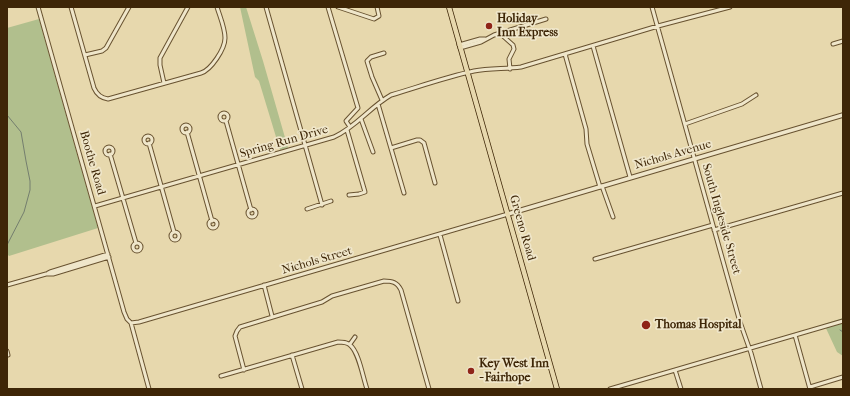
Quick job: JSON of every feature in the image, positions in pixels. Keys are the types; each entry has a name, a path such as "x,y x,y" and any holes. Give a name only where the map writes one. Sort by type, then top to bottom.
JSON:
{"main road":[{"name":"Greeno Road","path":"449,7 557,389"}],"street":[{"name":"Boothe Road","path":"38,7 127,319 131,323 149,389"},
{"path":"71,7 96,92 105,99 115,98 204,72 210,68 225,40 217,7"},
{"path":"85,55 106,48 129,7"},
{"path":"164,83 160,58 188,7"},
{"path":"266,7 322,205"},
{"path":"328,7 358,108 346,121 350,128"},
{"path":"338,7 374,19 378,16 377,7"},
{"name":"South Ingleside Street","path":"652,7 740,322 761,389"},
{"name":"Spring Run Drive","path":"95,206 334,137 350,128 382,100 391,95 467,73 521,67 658,26 730,7"},
{"path":"460,46 481,42 503,32 546,19"},
{"path":"503,32 504,37 513,45 514,49 509,59 510,68"},
{"path":"833,44 843,41"},
{"path":"593,46 630,178"},
{"path":"382,100 372,78 367,61 371,57 384,53"},
{"path":"565,54 586,129 587,144 606,201 613,217"},
{"path":"685,124 742,104 756,94"},
{"path":"378,104 404,193"},
{"name":"Nichols Avenue","path":"508,214 843,115"},
{"path":"361,119 373,152"},
{"path":"226,121 251,210"},
{"path":"347,130 365,192 349,195"},
{"path":"187,132 212,221"},
{"path":"391,148 417,140 424,143 435,183"},
{"path":"149,143 174,232"},
{"path":"110,154 136,243"},
{"path":"714,230 843,193"},
{"path":"307,209 331,201"},
{"name":"Nichols Street","path":"131,323 264,286 508,214"},
{"path":"595,259 713,225"},
{"path":"440,235 458,301"},
{"path":"7,285 47,274 53,274 109,256"},
{"path":"244,370 236,341 237,331 240,327 322,302 332,296 384,281 390,281 395,283 401,290 429,389"},
{"path":"264,286 272,316"},
{"path":"612,389 843,321"},
{"path":"795,335 810,388 843,377"},
{"path":"350,344 355,337"},
{"path":"221,376 338,342 350,344 355,351 366,389"},
{"path":"7,351 8,355"},
{"path":"292,355 302,389"},
{"path":"675,370 681,389"}],"green space":[{"path":"240,7 246,7 288,148 280,150 259,81 255,77"},
{"path":"39,19 98,228 9,256 7,254 7,28"},
{"path":"843,318 843,356 837,352 824,324"}],"waterway":[{"path":"7,115 21,132 30,181 30,190 24,212 7,245"}],"place":[{"name":"Holiday Inn Express","path":"489,26"},
{"name":"Thomas Hospital","path":"646,325"},
{"name":"Key West Inn - Fairhope","path":"471,371"}]}
